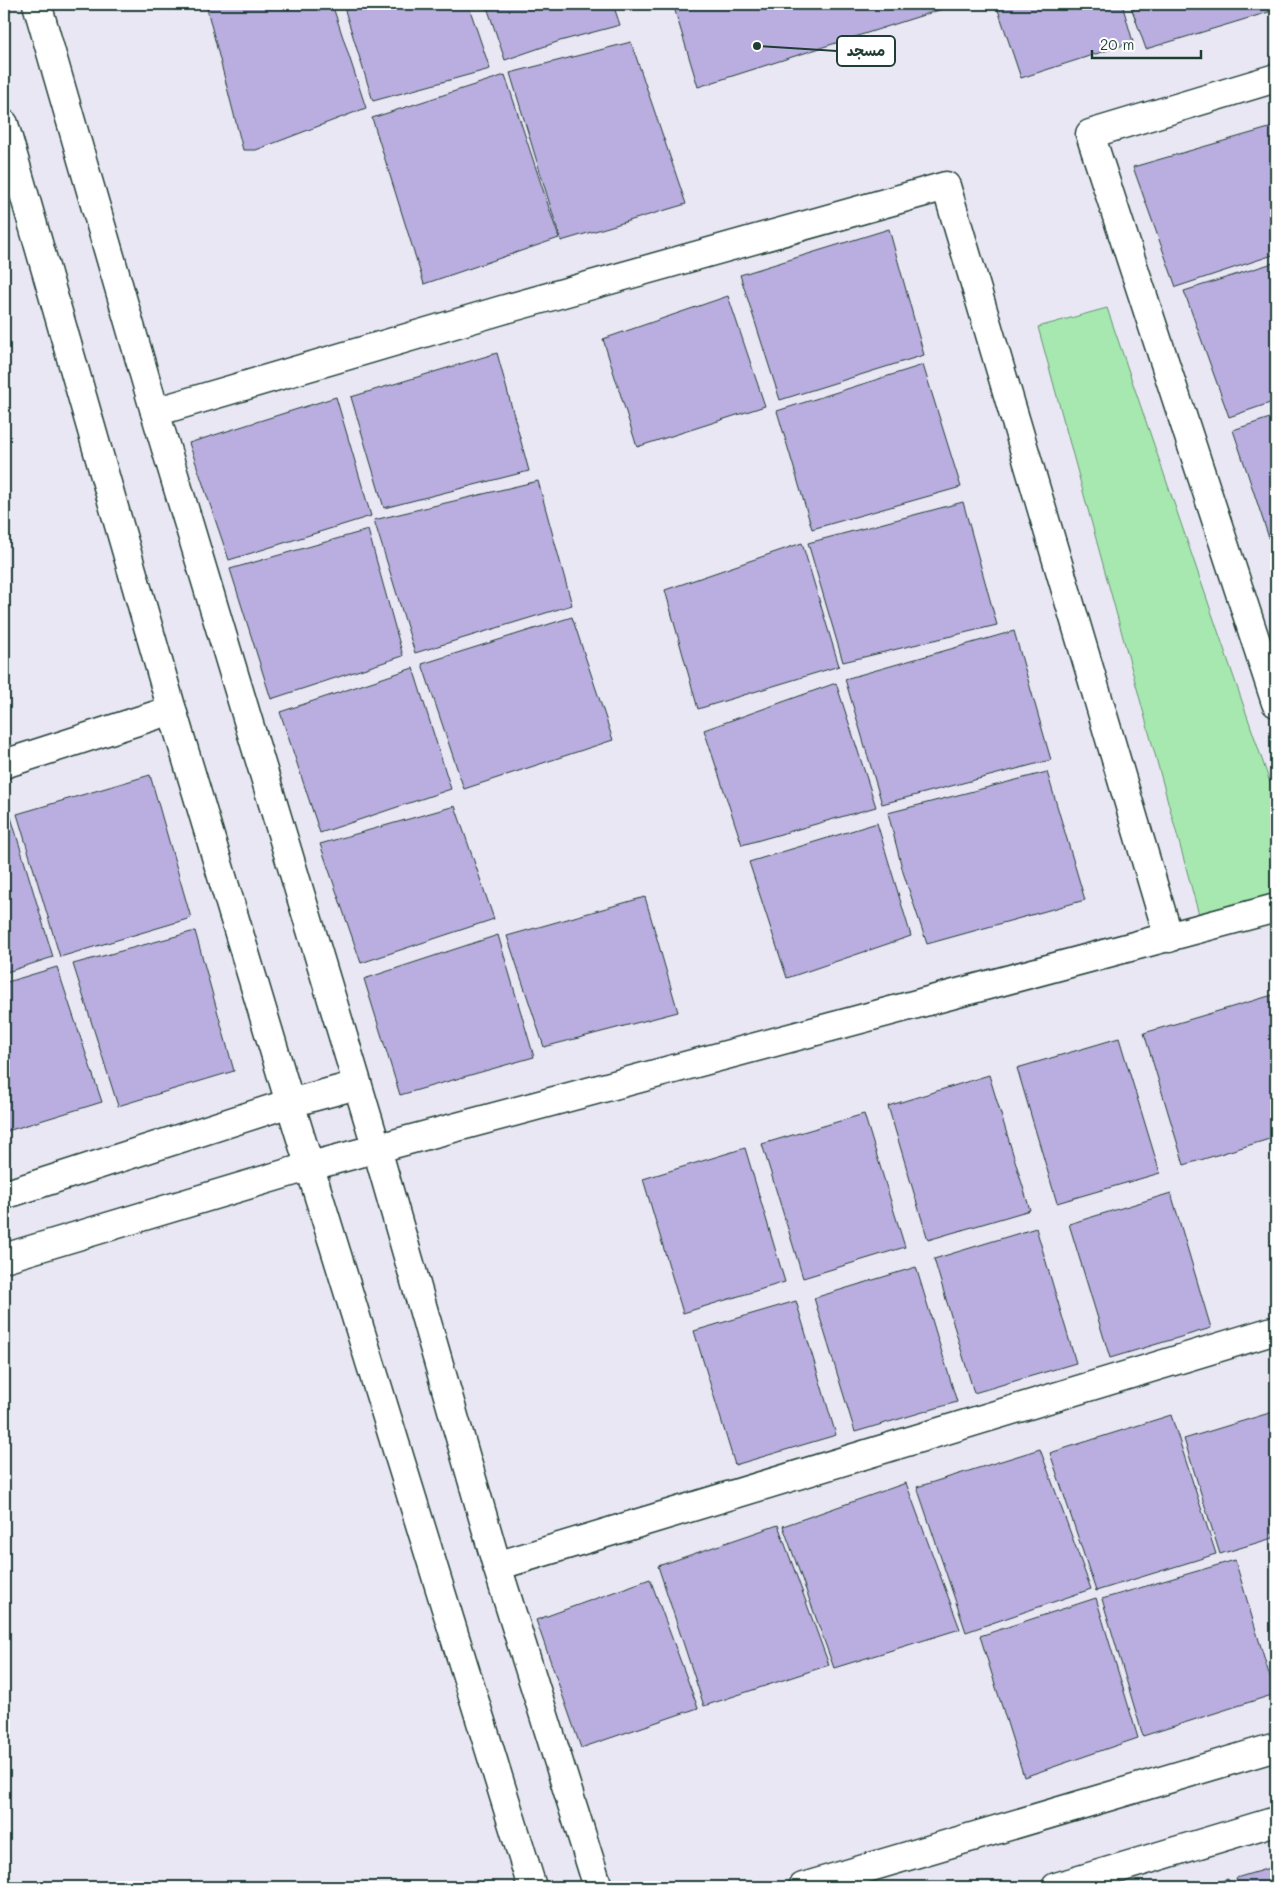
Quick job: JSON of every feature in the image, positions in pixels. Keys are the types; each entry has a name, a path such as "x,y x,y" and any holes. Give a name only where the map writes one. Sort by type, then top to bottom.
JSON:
{"street":[{"path":"41,5 155,412 377,1149 496,1566 598,1887"},
{"path":"1276,78 1090,134 1276,703"},
{"path":"4,124 172,710 290,1103 532,1887"},
{"path":"155,412 502,310 946,186 1169,938"},
{"path":"4,764 172,710"},
{"path":"4,1258 310,1166 1276,908"},
{"path":"4,1195 290,1103 357,1085"},
{"path":"496,1566 1276,1330"},
{"path":"803,1887 1276,1747"},
{"path":"1056,1887 1276,1821"}],"green space":[{"path":"1107,308 1276,800 1276,893 1199,915 1038,327"}],"building":[{"path":"332,4 366,108 256,150 243,150 206,5"},
{"path":"343,4 468,4 490,69 373,101"},
{"path":"486,4 613,4 620,25 560,41 505,60"},
{"path":"673,4 958,4 698,87"},
{"path":"996,4 1122,4 1133,42 1021,78"},
{"path":"1130,4 1266,4 1269,12 1146,49"},
{"path":"1270,4 1276,4 1276,10 1272,11"},
{"path":"631,42 686,204 561,241 510,73"},
{"path":"505,75 559,238 424,284 372,118"},
{"path":"1276,126 1276,254 1176,287 1133,167"},
{"path":"889,229 924,355 780,400 740,275"},
{"path":"1276,262 1276,401 1229,417 1184,291"},
{"path":"728,296 765,406 637,447 603,339"},
{"path":"497,353 529,471 384,508 351,397"},
{"path":"923,365 961,487 812,529 777,411"},
{"path":"336,397 371,516 229,560 189,443"},
{"path":"1276,416 1276,549 1273,550 1233,430"},
{"path":"538,481 572,605 415,653 374,520"},
{"path":"963,502 997,625 843,662 808,543"},
{"path":"368,530 403,656 271,699 230,569"},
{"path":"802,543 839,666 698,709 665,590"},
{"path":"572,617 613,740 464,789 422,664"},
{"path":"1014,631 1051,760 882,804 845,679"},
{"path":"413,668 451,789 320,833 280,712"},
{"path":"836,683 876,807 742,845 704,730"},
{"path":"1047,772 1085,900 927,944 903,872 888,813"},
{"path":"150,775 191,918 60,957 17,814"},
{"path":"455,806 494,919 361,963 320,844"},
{"path":"10,814 53,957 4,973 4,816"},
{"path":"877,823 911,936 787,978 749,862"},
{"path":"645,897 678,1012 544,1047 507,936"},
{"path":"195,931 234,1071 118,1106 73,964"},
{"path":"498,935 534,1057 400,1095 364,979"},
{"path":"57,967 102,1102 4,1132 4,983"},
{"path":"1276,994 1276,1137 1184,1165 1144,1033"},
{"path":"1119,1038 1160,1173 1057,1203 1017,1068"},
{"path":"989,1075 1030,1210 928,1240 888,1106"},
{"path":"864,1114 905,1247 803,1278 762,1144"},
{"path":"745,1148 785,1282 683,1313 643,1179"},
{"path":"1171,1193 1211,1328 1110,1358 1069,1224"},
{"path":"1036,1228 1076,1363 974,1393 934,1259"},
{"path":"916,1267 957,1402 855,1432 814,1298"},
{"path":"796,1301 836,1435 735,1465 694,1331"},
{"path":"1276,1411 1276,1537 1220,1554 1184,1439"},
{"path":"1171,1415 1216,1554 1096,1591 1050,1453"},
{"path":"1040,1449 1091,1589 966,1632 917,1487"},
{"path":"906,1483 960,1629 834,1668 783,1526"},
{"path":"778,1525 829,1665 704,1706 658,1566"},
{"path":"1235,1560 1275,1694 1143,1736 1102,1599"},
{"path":"650,1579 698,1708 581,1748 536,1620"},
{"path":"1096,1598 1138,1738 1024,1777 980,1636"},
{"path":"1276,1866 1276,1887 1239,1887 1236,1878"},
{"path":"1228,1879 1231,1887 1201,1887"}],"place":[{"name":"مسجد","path":"757,46"}]}
